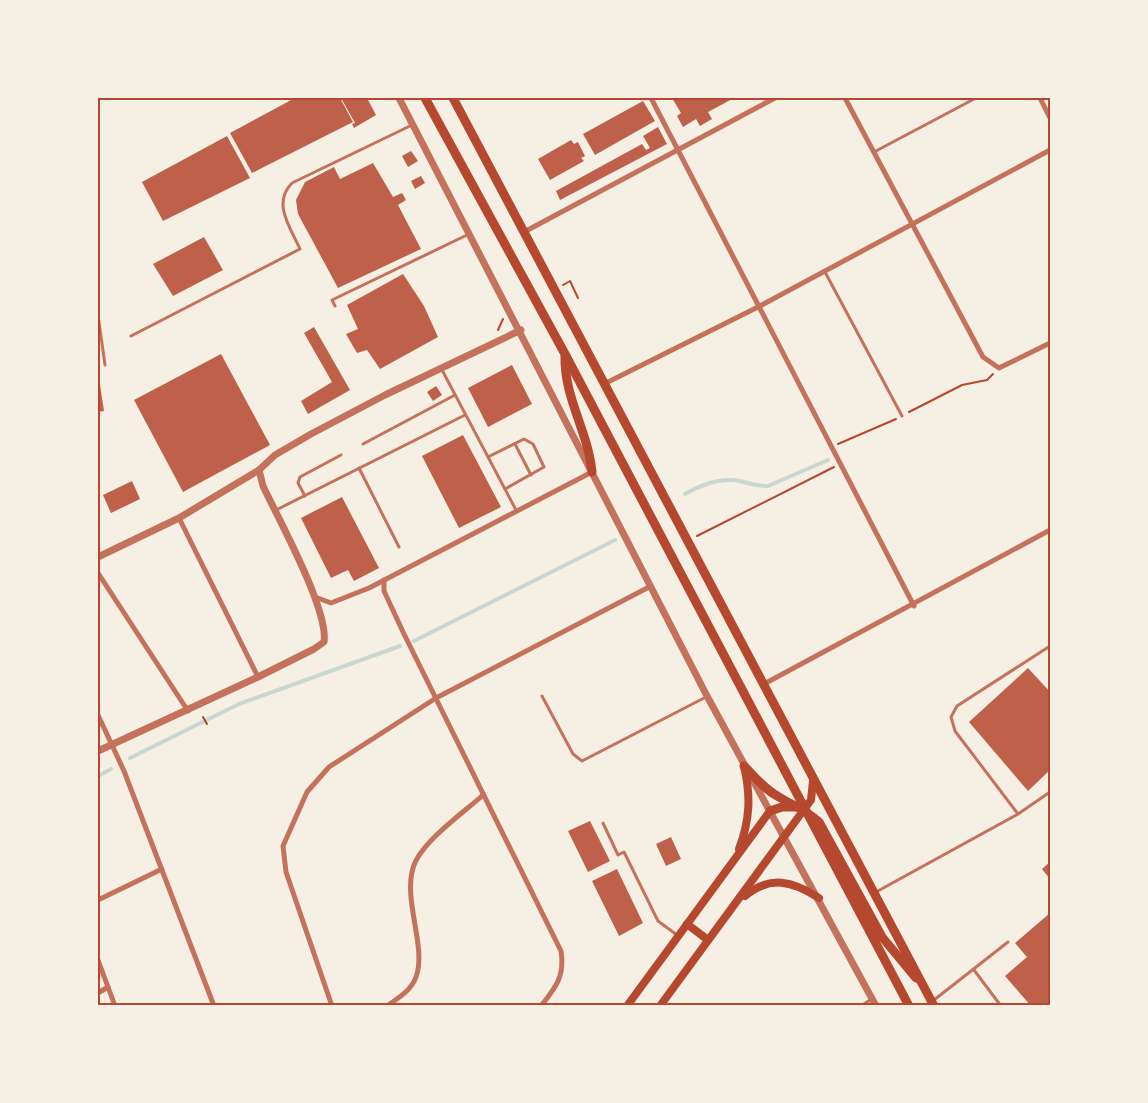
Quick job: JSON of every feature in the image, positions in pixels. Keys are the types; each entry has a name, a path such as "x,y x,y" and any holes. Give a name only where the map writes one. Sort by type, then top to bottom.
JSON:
{"highway":[{"path":"425,98 565,354 909,1005"},
{"path":"453,98 876,892 933,1004"},
{"path":"565,354 564,378 590,447 592,472"},
{"path":"744,766 763,786 778,797 805,809 819,822 882,937 925,989"},
{"path":"770,811 792,806 805,809"}],"main road":[{"path":"735,860 748,819 750,801 744,766"},
{"path":"660,1005 812,800 813,774"},
{"path":"627,1005 770,811"},
{"path":"732,907 753,889 772,882 790,882 819,898"},
{"path":"687,924 708,940"}],"street":[{"path":"399,98 521,330 707,696 874,1002"},
{"path":"651,98 679,147 914,606"},
{"path":"524,232 679,147 775,98"},
{"path":"845,98 983,357 999,368 1050,343"},
{"path":"1040,98 1050,118"},
{"path":"606,383 760,306 1050,150"},
{"path":"98,557 179,518 260,470 275,455 311,434 521,330"},
{"path":"98,751 188,711 324,642 324,629 315,597 274,510 260,470"},
{"path":"315,597 331,603 384,580 592,472"},
{"path":"179,518 258,677"},
{"path":"764,684 914,606 1050,530"},
{"path":"98,573 188,711"},
{"path":"384,580 384,591 411,650 561,951 563,966 560,983 541,1005"},
{"path":"332,1005 286,872 283,846 307,792 329,767 436,698 651,586"},
{"path":"98,715 123,770 214,1005"},
{"path":"387,1005 405,994 416,978 418,963 410,886 413,867 424,849 482,796"},
{"path":"98,900 162,869"},
{"path":"98,960 115,1005"},
{"path":"98,993 108,987"}],"lane":[{"path":"874,152 976,98"},
{"path":"131,336 300,249 282,208 286,189 292,183 413,124"},
{"path":"335,306 332,300 471,233"},
{"path":"824,271 902,416"},
{"path":"98,315 105,365"},
{"path":"441,368 517,511"},
{"path":"363,444 455,395"},
{"path":"274,510 465,415"},
{"path":"488,458 524,439 530,441 543,463 541,470 505,489"},
{"path":"515,444 531,475"},
{"path":"305,496 298,483 300,477 341,455"},
{"path":"359,468 399,547"},
{"path":"1018,814 956,731 951,717 957,706 1050,646"},
{"path":"542,696 573,754 582,761 707,696"},
{"path":"876,892 1018,814 1050,792"},
{"path":"603,823 618,855 624,852 658,921 678,936"},
{"path":"933,1004 1008,942"},
{"path":"974,970 1001,1005"},
{"path":"861,1005 874,1002"}],"path":[{"path":"570,281 578,298"},
{"path":"498,331 504,317"},
{"path":"834,448 962,385 987,380 999,368"},
{"path":"699,534 841,463"},
{"path":"203,717 207,724"}],"building":[{"path":"295,98 340,98 353,122 252,173 230,133"},
{"path":"341,98 367,98 376,115 354,128 352,124 355,123"},
{"path":"672,98 734,98 708,112 712,119 700,126 696,119 683,127 677,116 681,113"},
{"path":"643,101 655,121 595,155 583,134"},
{"path":"658,127 667,144 560,200 556,191 642,144 646,150 650,148 643,136"},
{"path":"227,136 250,178 163,221 142,182"},
{"path":"571,140 574,144 578,142 585,156 581,158 584,161 550,180 538,159"},
{"path":"411,151 418,161 408,167 402,156"},
{"path":"373,163 393,197 402,193 406,200 398,205 421,249 338,288 298,214 296,200 305,182 334,167 340,179"},
{"path":"421,176 425,183 415,189 411,181"},
{"path":"204,237 223,270 173,296 153,264"},
{"path":"403,274 424,306 438,337 380,369 367,350 357,353 346,334 358,329 347,305"},
{"path":"314,327 350,390 308,414 301,401 332,382 304,333"},
{"path":"221,354 270,445 183,492 134,400"},
{"path":"512,365 532,404 488,427 468,388"},
{"path":"98,372 104,411 98,412"},
{"path":"436,386 442,395 433,401 427,392"},
{"path":"463,435 501,507 459,528 422,456"},
{"path":"132,481 140,499 111,513 103,495"},
{"path":"342,497 379,568 354,581 348,570 331,578 301,518"},
{"path":"1028,668 1050,692 1050,770 1028,791 969,722"},
{"path":"590,821 610,861 588,872 568,831"},
{"path":"671,837 681,859 666,866 656,844"},
{"path":"1050,862 1050,879 1042,869"},
{"path":"617,869 643,923 619,936 592,881"},
{"path":"1050,913 1050,1006 1031,1006 1005,976 1027,957 1015,943"}],"waterway":[{"path":"685,494 705,484 725,480 768,486 828,460"},
{"path":"414,641 615,540"},
{"path":"130,758 239,704 400,646"},
{"path":"98,776 111,769"}]}
